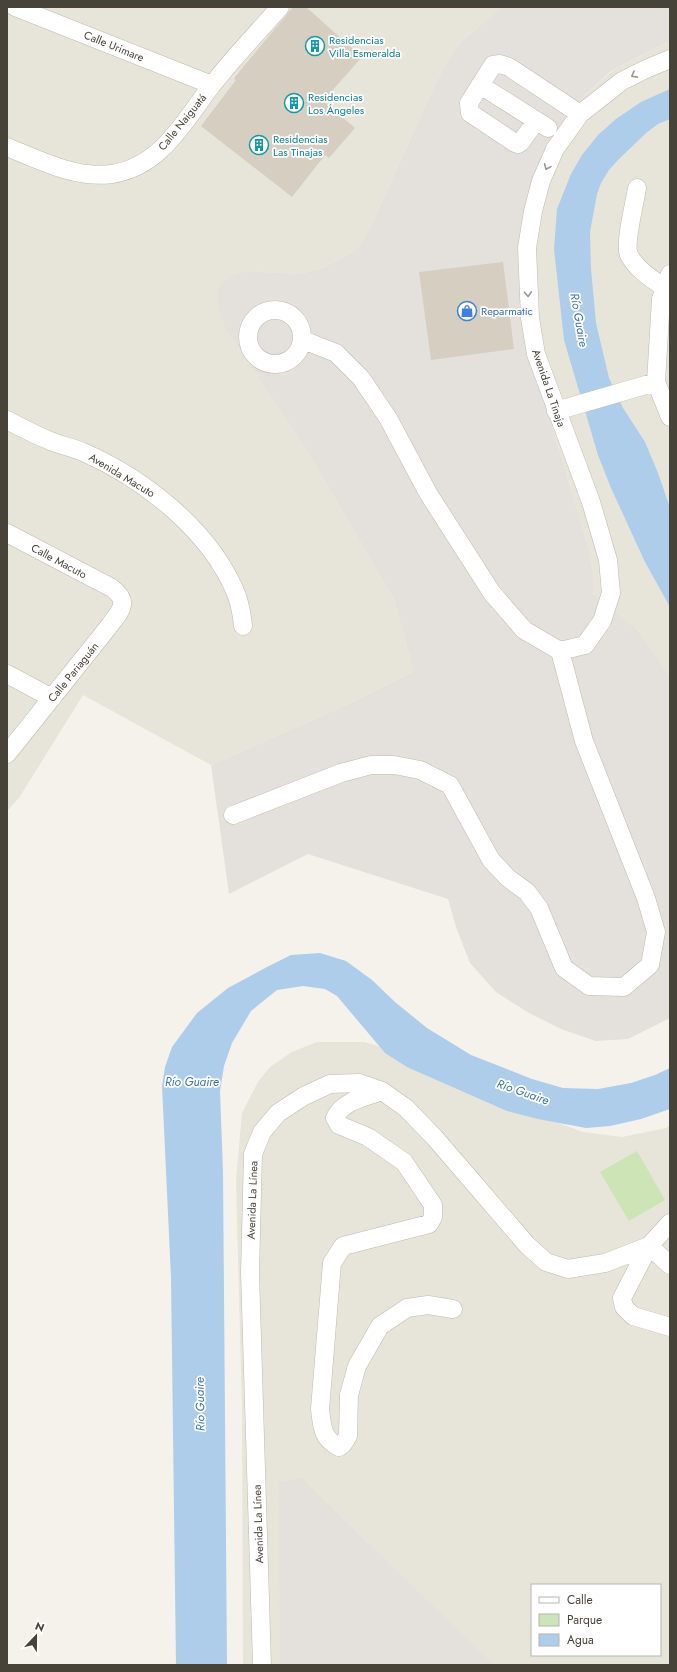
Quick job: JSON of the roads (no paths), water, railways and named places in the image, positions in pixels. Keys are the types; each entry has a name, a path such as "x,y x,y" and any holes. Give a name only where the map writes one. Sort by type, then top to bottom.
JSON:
{"street":[{"name":"Calle Urimare","path":"15,7 212,85"},
{"name":"Calle Naiguatá","path":"7,147 52,165 72,171 112,174 140,165 162,150 212,85 280,7"},
{"name":"Avenida La Tinaja","path":"560,650 585,645 602,621 611,593 608,560 591,502 536,354 530,318 527,248 532,211 541,181 555,149 580,114 622,81 670,59"},
{"path":"480,85 542,124 518,144 470,113 469,103 480,85 494,65 500,64 509,67 580,114"},
{"path":"637,188 627,244 629,254 644,274 668,281 661,306 649,384 670,417"},
{"path":"233,815 341,773 370,764 394,765 420,770 450,785 491,860 508,878 527,892 539,908 564,968 589,986 624,987 650,965 656,932 646,898 584,741 560,650 524,630 492,593 428,493 388,418 361,378 336,353 303,340"},
{"path":"556,411 649,384"},
{"name":"Avenida Macuto","path":"7,420 48,440 82,452 110,466 135,480 159,497 180,516 213,553 224,569 238,598 243,626"},
{"name":"Calle Macuto","path":"7,533 112,588"},
{"name":"Calle Pariaguán","path":"7,754 121,610 123,602 120,594 112,588"},
{"path":"7,674 52,698"},
{"name":"Avenida La Línea","path":"262,1665 250,1273 253,1154 262,1132 278,1113 304,1096 330,1084 359,1083 382,1091 406,1108 460,1166 527,1245 546,1262 568,1269 605,1263 649,1246 670,1222"},
{"path":"382,1091 348,1104 338,1110 335,1118 339,1126 368,1137 404,1162 433,1205 433,1217 429,1224 343,1246 332,1263 320,1409 322,1431 331,1444 339,1447 348,1436 349,1395 357,1366 380,1326 407,1308 428,1305 453,1309"},
{"path":"670,1239 649,1246 622,1298 624,1307 633,1316 670,1327"},
{"path":"649,1246 670,1266"}],"water":[{"name":"Río Guaire","path":"670,89 670,119 658,124 646,133 609,170 601,183 597,194 590,232 591,269 596,323 609,378 623,408 645,442 670,508 670,607 645,562 611,488 598,455 564,340 554,249 557,209 571,174 582,155 598,135 616,119 641,102"},
{"name":"Río Guaire","path":"320,953 346,961 372,980 395,1002 427,1028 471,1055 532,1079 563,1088 598,1089 631,1083 670,1068 670,1109 641,1119 610,1126 586,1128 538,1119 507,1111 407,1067 385,1053 337,996 325,989 303,986 277,990 251,1011 232,1043 224,1066 220,1091 223,1172 227,1665 176,1665 171,1277 162,1086 165,1067 172,1047 197,1013 228,988 291,955"}],"place":[{"name":"Residencias Villa Esmeralda","path":"315,46"},
{"name":"Residencias Los Ángeles","path":"294,103"},
{"name":"Residencias Las Tinajas","path":"259,145"},
{"name":"Reparmatic","path":"467,311"}]}
